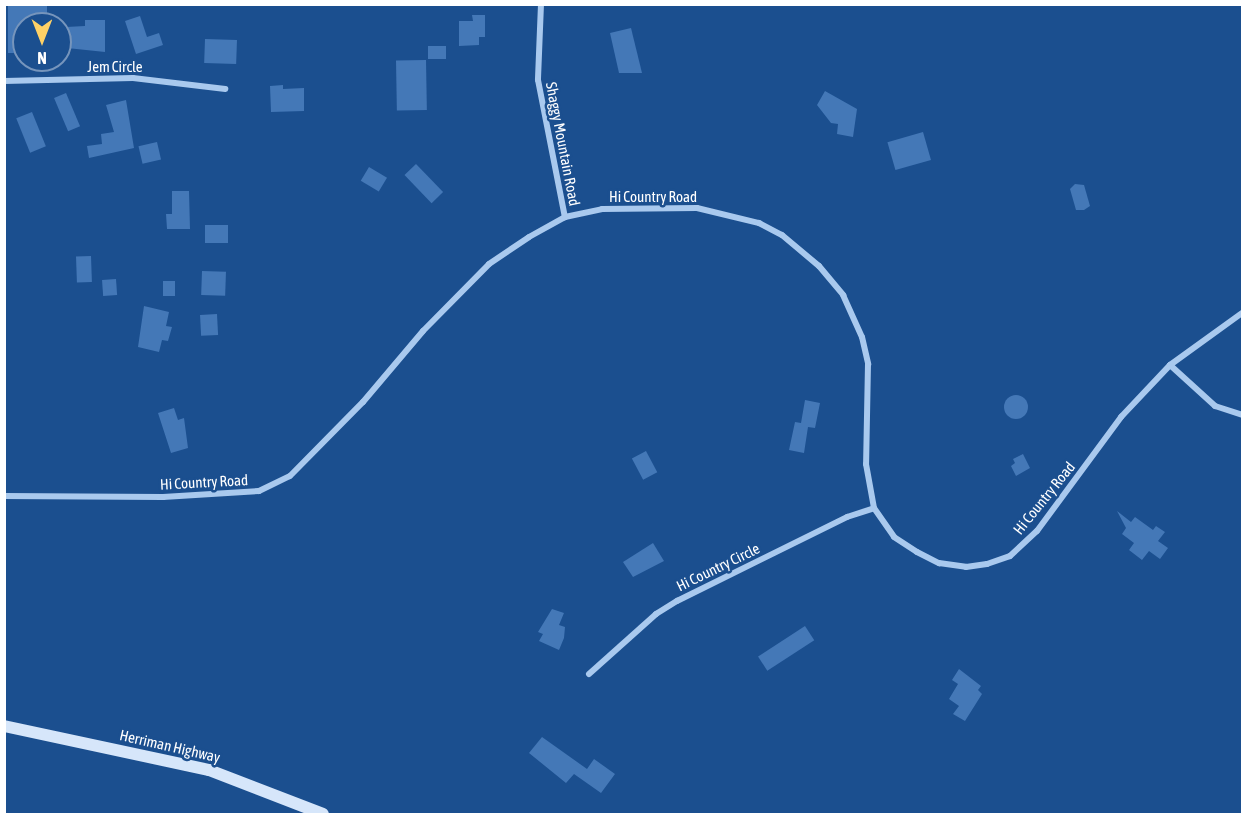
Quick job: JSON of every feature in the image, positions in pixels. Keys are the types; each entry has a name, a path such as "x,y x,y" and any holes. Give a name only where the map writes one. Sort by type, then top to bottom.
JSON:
{"main road":[{"name":"Herriman Highway","path":"4,726 209,770 323,814"}],"street":[{"name":"Shaggy Mountain Road","path":"541,4 538,80 565,216"},
{"name":"Jem Circle","path":"4,81 133,78 225,89"},
{"name":"Hi Country Road","path":"4,495 242,494 290,476 363,402 423,331 489,264 565,216 602,209 666,207 726,212 767,227 812,259 843,296 862,337 869,387 865,420 867,475 874,508 894,537 939,563 966,567 1010,556 1062,500 1121,417 1170,365 1242,314"},
{"path":"1170,365 1215,406 1242,415"},
{"name":"Hi Country Circle","path":"589,674 656,614 677,601 847,517 874,508"}],"building":[{"path":"8,4 47,4 47,12 12,12 12,53 8,53"},
{"path":"472,15 485,15 485,37 479,37 479,45 459,46 459,21 473,21"},
{"path":"140,16 147,37 159,33 163,45 136,54 125,21"},
{"path":"85,20 105,20 105,52 72,49 72,27 85,26"},
{"path":"631,28 642,73 619,73 610,33"},
{"path":"205,39 237,40 236,64 204,63"},
{"path":"428,46 446,46 446,59 428,59"},
{"path":"426,60 427,110 397,111 396,61"},
{"path":"283,85 283,89 304,88 304,111 271,112 270,86"},
{"path":"825,91 857,109 853,137 837,134 838,124 831,123 817,105"},
{"path":"66,93 80,126 68,131 54,98"},
{"path":"126,100 134,148 89,158 87,146 102,144 101,134 114,132 106,105"},
{"path":"32,112 46,146 30,153 16,118"},
{"path":"923,132 931,160 895,170 887,142"},
{"path":"157,142 161,160 143,164 138,146"},
{"path":"416,164 443,192 432,203 404,175"},
{"path":"369,167 387,178 379,192 361,181"},
{"path":"1075,184 1084,185 1090,206 1084,210 1076,210 1070,189"},
{"path":"172,191 189,191 190,229 167,229 166,214 172,214"},
{"path":"205,225 228,225 228,243 205,243"},
{"path":"91,256 92,282 77,283 76,257"},
{"path":"202,271 226,272 225,296 201,295"},
{"path":"116,279 117,295 103,296 102,280"},
{"path":"163,281 175,281 175,296 163,296"},
{"path":"144,306 169,312 166,326 172,327 168,341 162,340 159,352 138,347"},
{"path":"217,314 218,335 201,336 200,315"},
{"path":"1016,395 1021,396 1027,402 1027,412 1021,418 1016,419 1011,418 1005,412 1004,407 1005,402 1011,396"},
{"path":"805,400 820,403 815,428 808,427 804,453 789,450 795,422 801,423"},
{"path":"174,408 178,420 184,418 188,448 171,453 158,413"},
{"path":"646,451 657,472 643,480 632,459"},
{"path":"1023,454 1030,468 1016,476 1011,466 1015,463 1013,459"},
{"path":"1117,511 1131,522 1135,517 1153,530 1156,526 1165,532 1158,541 1168,548 1160,559 1149,551 1142,560 1129,550 1134,543 1122,534 1126,528"},
{"path":"653,543 664,561 633,577 623,562"},
{"path":"552,609 564,613 559,625 565,627 564,638 559,650 539,641 543,634 538,632"},
{"path":"805,626 814,640 767,671 758,656"},
{"path":"959,669 981,686 978,690 982,694 965,721 953,714 959,706 949,699 958,684 952,680"},
{"path":"542,737 587,769 594,759 615,774 601,793 574,774 566,783 529,753"}]}
